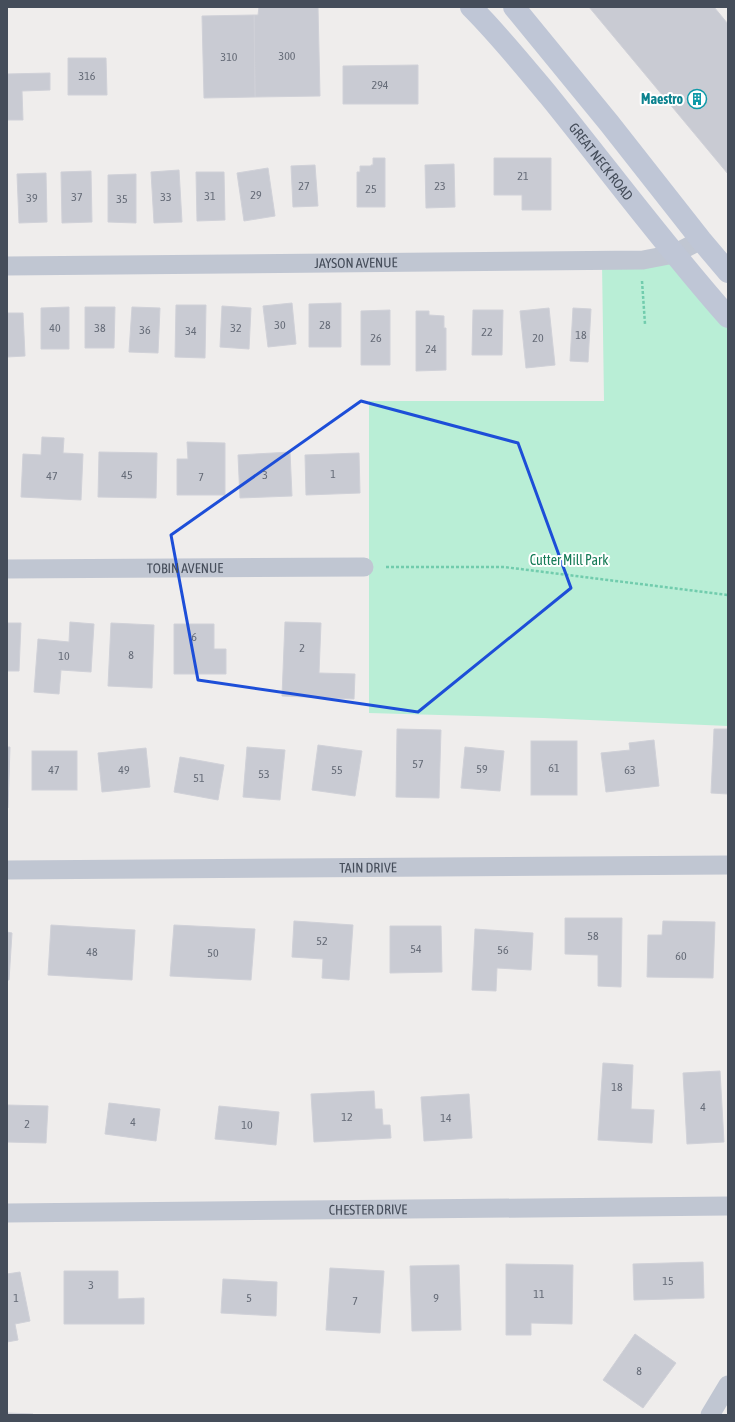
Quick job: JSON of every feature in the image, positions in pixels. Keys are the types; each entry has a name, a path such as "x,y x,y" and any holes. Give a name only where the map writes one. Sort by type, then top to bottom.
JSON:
{"main road":[{"name":"GREAT NECK ROAD","path":"471,7 504,41 595,153 674,254 728,317"},
{"name":"GREAT NECK ROAD","path":"514,7 609,123 700,240 728,272"}],"street":[{"name":"JAYSON AVENUE","path":"7,266 643,260 674,254 700,240"},
{"name":"TOBIN AVENUE","path":"7,569 364,567"},
{"name":"TAIN DRIVE","path":"7,870 728,865"},
{"name":"CHESTER DRIVE","path":"7,1213 728,1206"},
{"path":"710,1415 728,1385"}],"path":[{"path":"642,278 645,324"},
{"path":"364,567 504,568 728,595"}],"highlighted area":[{"path":"361,401 518,443 571,588 418,712 198,680 171,535"}],"green space":[{"name":"Cutter Mill Park","path":"680,261 728,316 728,726 543,718 369,713 369,401 604,401 602,263"}],"building":[{"path":"259,7 318,7 320,96 255,97 254,15 258,15"},
{"name":"Maestro","path":"589,7 714,7 728,24 728,174"},
{"path":"254,15 255,97 204,98 202,16"},
{"path":"68,58 106,58 107,95 68,95"},
{"path":"418,65 418,104 343,104 343,66"},
{"path":"50,73 50,90 22,91 23,120 7,120 7,74"},
{"path":"373,158 385,158 385,207 357,207 357,172 360,172 360,166 373,165"},
{"path":"494,158 551,158 551,210 522,210 522,195 494,195"},
{"path":"454,164 455,207 426,208 425,165"},
{"path":"315,165 318,206 293,207 291,166"},
{"path":"268,168 275,216 244,221 237,173"},
{"path":"179,170 182,222 154,223 151,172"},
{"path":"91,171 92,222 62,223 61,172"},
{"path":"196,172 224,172 225,220 197,221"},
{"path":"46,173 47,222 19,223 17,174"},
{"path":"136,174 136,223 108,222 108,175"},
{"path":"292,303 296,344 268,347 263,306"},
{"path":"341,303 341,347 309,347 309,304"},
{"path":"176,305 206,305 205,358 175,357"},
{"path":"222,306 251,308 249,349 220,347"},
{"path":"69,307 69,349 41,349 41,308"},
{"path":"85,307 115,307 114,348 85,348"},
{"path":"132,307 160,308 158,353 129,352"},
{"path":"549,308 555,365 526,368 520,311"},
{"path":"573,308 591,309 588,362 570,361"},
{"path":"390,310 390,365 361,365 361,311"},
{"path":"473,310 503,310 502,355 472,355"},
{"path":"416,311 429,311 429,315 444,316 444,328 446,328 446,370 416,371"},
{"path":"7,313 23,313 25,356 7,357"},
{"path":"42,437 64,438 63,453 83,454 81,500 21,497 23,454 41,455"},
{"path":"187,442 225,443 225,495 177,495 177,459 188,459"},
{"path":"99,452 157,453 156,498 98,497"},
{"path":"290,452 292,496 240,498 238,455"},
{"path":"359,453 360,493 306,495 305,455"},
{"path":"70,622 94,624 91,672 61,670 59,694 34,692 38,639 69,642"},
{"path":"285,622 321,623 319,673 355,674 354,699 282,696"},
{"path":"7,623 21,623 19,671 7,671"},
{"path":"111,623 154,625 152,688 108,686"},
{"path":"174,624 214,624 214,649 226,649 226,674 174,674"},
{"path":"397,729 441,730 439,798 396,797"},
{"path":"714,729 728,729 728,794 711,793"},
{"path":"654,740 659,786 606,792 601,753 630,750 629,743"},
{"path":"531,741 577,741 577,795 531,795"},
{"path":"318,745 362,751 355,796 312,790"},
{"path":"7,747 10,747 8,808 7,808"},
{"path":"247,747 285,750 280,800 243,797"},
{"path":"465,747 504,751 500,791 461,788"},
{"path":"146,748 150,787 102,792 98,753"},
{"path":"32,751 77,751 77,790 32,790"},
{"path":"180,757 224,765 218,800 174,792"},
{"path":"565,918 622,918 621,987 598,986 598,955 565,954"},
{"path":"294,921 353,925 349,980 322,978 323,959 292,957"},
{"path":"663,921 715,922 713,978 647,977 648,935 662,935"},
{"path":"51,925 135,930 132,980 48,975"},
{"path":"174,925 255,929 251,980 170,976"},
{"path":"390,926 441,926 442,972 390,973"},
{"path":"475,929 533,933 531,970 497,968 496,991 472,990"},
{"path":"7,932 12,933 9,980 7,980"},
{"path":"603,1063 633,1065 631,1109 654,1110 652,1143 598,1140"},
{"path":"720,1071 724,1142 687,1144 683,1073"},
{"path":"374,1091 375,1109 382,1109 383,1125 390,1125 391,1138 314,1142 311,1094"},
{"path":"469,1094 472,1138 424,1141 421,1097"},
{"path":"109,1103 160,1109 156,1141 105,1134"},
{"path":"7,1105 48,1106 46,1143 7,1142"},
{"path":"219,1106 279,1112 276,1145 215,1139"},
{"path":"703,1262 704,1298 634,1300 633,1264"},
{"path":"506,1264 573,1265 572,1324 531,1323 531,1335 506,1335"},
{"path":"459,1265 461,1330 412,1331 410,1266"},
{"path":"330,1268 384,1271 380,1333 326,1330"},
{"path":"64,1271 118,1271 118,1299 144,1298 144,1324 64,1324"},
{"path":"20,1272 30,1321 15,1324 18,1340 7,1342 7,1274"},
{"path":"223,1279 277,1282 276,1316 221,1313"},
{"path":"635,1334 676,1363 643,1408 603,1380"},
{"path":"7,1413 33,1414 33,1415 7,1415"}],"place":[{"name":"Maestro","path":"697,99"}]}
